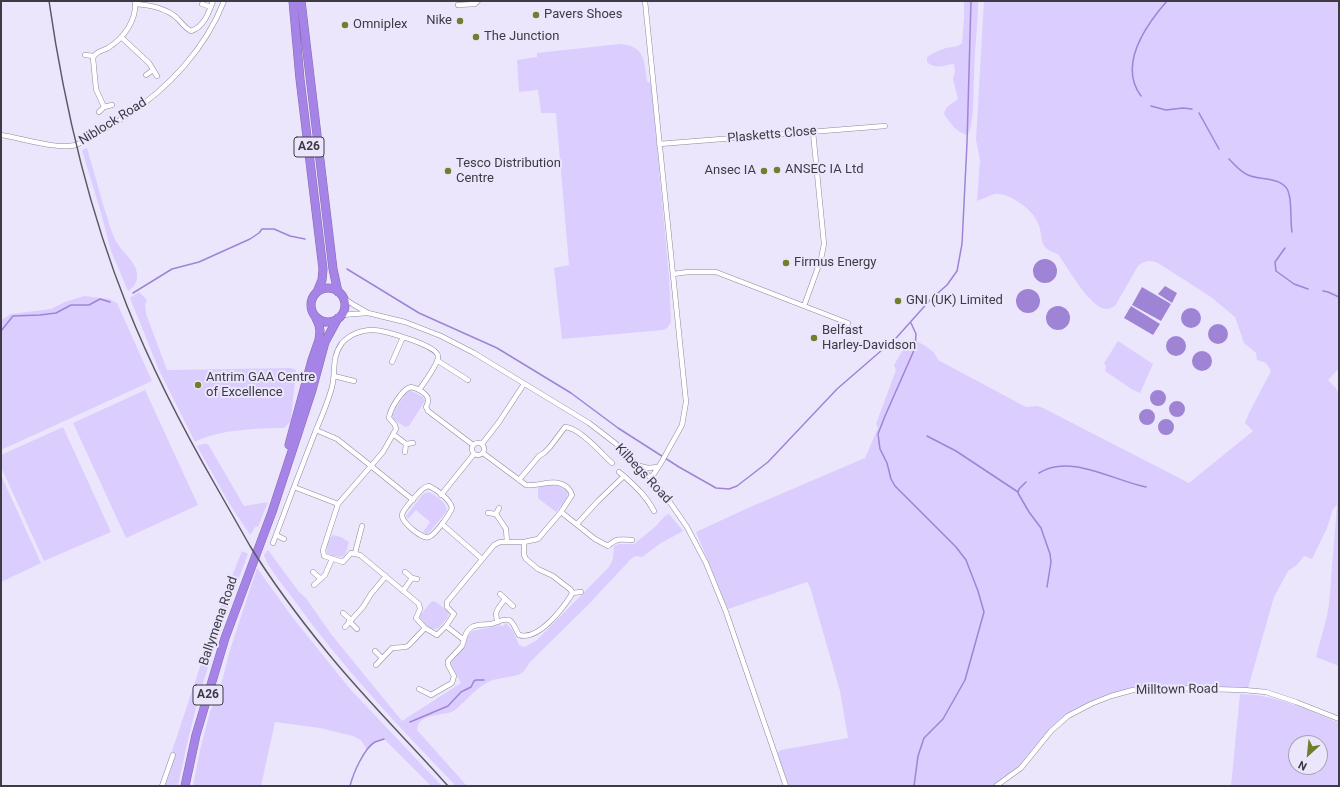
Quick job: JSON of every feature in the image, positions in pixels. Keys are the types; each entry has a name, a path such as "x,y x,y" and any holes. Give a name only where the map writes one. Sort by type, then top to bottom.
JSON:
{"highway":[{"name":"A26","path":"293,1 300,79 322,269 322,280 311,304 312,312 315,316"},
{"name":"A26","path":"301,1 333,269 344,304 340,316"},
{"path":"317,292 328,288 333,289 340,295"},
{"path":"315,316 329,322 340,316"},
{"name":"Ballymena Road","path":"272,512 312,360 319,340 320,331 315,316"},
{"name":"Ballymena Road","path":"185,786 196,735 225,638 272,512 312,390 325,342 340,316"}],"street":[{"path":"86,55 94,56 121,38 133,19 135,3 165,10 176,17 186,29 191,31 202,24 213,1"},
{"name":"Niblock Road","path":"1,135 70,147 126,116 166,85 184,66 203,42 224,1"},
{"path":"458,5 476,4 478,1"},
{"path":"645,1 686,402 682,425 651,478"},
{"path":"202,4 211,7"},
{"path":"121,38 141,55 157,76"},
{"path":"94,56 92,61 95,82 104,107"},
{"path":"146,75 153,70"},
{"path":"99,112 104,107 112,105"},
{"name":"Plasketts Close","path":"659,144 885,126"},
{"path":"804,306 821,259 824,244 813,132"},
{"path":"673,274 688,272 716,272 848,323"},
{"name":"Kilbegs Road","path":"340,295 368,313 405,322 441,336 474,353 589,423 616,443 651,478 687,527 706,563 726,612 786,786"},
{"name":"Kilbegs Road","path":"340,316 368,313"},
{"path":"273,543 328,400 334,376 334,362 337,352 343,343 353,334 373,330 403,337 435,350 438,354 438,361 419,390"},
{"path":"392,362 403,337"},
{"path":"438,361 468,380"},
{"path":"334,376 354,381"},
{"path":"482,444 499,422 524,384"},
{"path":"473,445 428,410 426,407 428,397 419,390 411,387 406,389 391,411 389,419 396,428 393,434 382,452 338,504 323,553 324,556 343,562 346,561 350,553 360,555 420,605 416,618 425,628 437,635 446,626 454,614 447,606 447,602 494,545 500,542 524,542 538,539 561,512 572,495 572,492 559,482 528,485 483,453"},
{"path":"519,480 539,456 547,451 565,428 573,430 584,437 612,463"},
{"path":"316,430 337,439 413,500"},
{"path":"393,434 406,444 413,443"},
{"path":"473,445 476,443 482,444"},
{"path":"405,452 406,444"},
{"path":"482,444 484,447 483,453"},
{"path":"473,445 472,448 474,454"},
{"path":"474,454 477,455 483,453"},
{"path":"441,495 474,454"},
{"path":"640,466 648,468 659,465"},
{"path":"619,472 644,495 650,502 654,511"},
{"path":"577,524 624,476"},
{"path":"294,487 338,504"},
{"path":"426,487 431,487 441,495 450,502 452,506 451,512 431,536 427,538 422,536 403,520 402,515 413,500 426,487"},
{"path":"496,514 499,508"},
{"path":"561,512 594,539 609,549 614,540 632,540"},
{"path":"488,513 496,514 506,529 506,542"},
{"path":"442,524 482,560"},
{"path":"355,553 362,526"},
{"path":"276,536 284,539"},
{"path":"524,542 524,554 526,559 538,569 553,576 571,590 572,593"},
{"path":"314,586 325,575 332,558"},
{"path":"313,572 321,579"},
{"path":"403,591 415,578 405,572"},
{"path":"345,627 366,603 371,594 386,576"},
{"path":"419,689 431,695 452,683 454,676 448,665 448,661 462,646 467,632 471,628 509,620 520,635 528,635 538,631 552,620 572,593 580,592"},
{"path":"500,594 514,606"},
{"path":"498,622 496,612 505,599"},
{"path":"343,613 357,628"},
{"path":"446,626 464,640"},
{"path":"376,665 393,647 406,647 425,628"},
{"path":"375,651 382,658"},
{"name":"Milltown Road","path":"996,786 1021,768 1051,731 1068,716 1111,696 1133,690 1145,688 1187,688 1266,692 1339,719"},
{"path":"162,786 173,755"}],"shaded area":[{"path":"964,1 978,1 972,121 968,135 957,130 944,114 947,107 958,99 953,79 955,71 954,64 933,66 927,62 927,57 934,53 962,43"},
{"path":"984,1 1339,1 1339,368 1328,380 1336,388 1339,396 1339,666 1316,657 1329,605 1337,505 1333,509 1327,528 1312,559 1304,556 1297,565 1288,571 1274,597 1248,688 1138,686 1106,696 1072,711 1060,719 1050,728 1019,766 992,786 789,786 777,753 781,750 848,738 840,691 810,587 807,582 728,609 696,532 865,458 878,428 876,424 896,370 894,365 909,340 922,344 934,353 938,360 1026,407 1037,406 1043,408 1189,483 1253,431 1245,423 1271,371 1266,363 1257,360 1256,353 1244,343 1235,317 1211,297 1158,263 1148,261 1138,266 1115,306 1106,309 1099,307 1079,286 1058,254 1051,252 1044,245 1037,221 1025,206 1006,195 999,194 994,194 977,201 980,160 976,140"},
{"path":"620,44 628,45 639,51 644,61 647,81 651,84 669,276 671,322 667,328 663,330 562,339 554,268 569,265 556,113 541,113 538,90 519,92 517,60 537,57 537,53"},
{"path":"87,148 113,235 136,269 136,281 134,286 128,291 111,251 82,150"},
{"path":"1045,259 1050,260 1056,266 1056,276 1050,282 1045,283 1040,282 1034,276 1033,271 1034,266 1040,260"},
{"path":"1165,286 1177,293 1172,303 1158,294"},
{"path":"1142,287 1171,304 1161,321 1132,305"},
{"path":"1028,289 1033,290 1039,296 1039,306 1033,312 1028,313 1023,312 1017,306 1016,301 1017,296 1023,290"},
{"path":"139,292 147,300 145,304 146,314 167,370 291,368 296,370 291,421 284,428 263,428 226,432 195,442 159,370 130,298"},
{"path":"84,296 109,299 117,303 152,381 1,450 1,320 11,314 51,309 65,302"},
{"path":"1058,306 1063,307 1069,313 1069,323 1063,329 1058,330 1053,329 1047,323 1046,318 1047,313 1053,307"},
{"path":"1131,306 1160,324 1153,335 1124,318"},
{"path":"1191,308 1198,311 1201,318 1198,325 1191,328 1184,325 1181,318 1184,311"},
{"path":"1218,324 1225,327 1228,334 1225,341 1218,344 1211,341 1208,334 1211,327"},
{"path":"1176,336 1183,339 1186,346 1183,353 1176,356 1169,353 1166,346 1169,339"},
{"path":"1118,341 1153,364 1140,393 1105,371 1106,367 1104,363"},
{"path":"1202,351 1209,354 1212,361 1209,368 1202,371 1195,368 1192,361 1195,354"},
{"path":"145,390 198,505 126,538 73,423"},
{"path":"410,390 423,397 425,401 409,426 405,427 393,419 392,415 406,392"},
{"path":"1155,390 1161,390 1166,395 1164,404 1161,406 1155,406 1150,401 1150,395"},
{"path":"1174,401 1180,401 1185,406 1183,415 1180,417 1174,417 1169,412 1169,406"},
{"path":"1144,409 1150,409 1155,414 1153,423 1150,425 1144,425 1139,420 1139,414"},
{"path":"1163,419 1169,419 1174,424 1172,433 1169,435 1163,435 1158,430 1158,424"},
{"path":"63,427 111,532 44,561 1,467 1,455"},
{"path":"208,444 244,506 268,502 258,527 256,526 250,535 229,503 197,446"},
{"path":"1,475 41,563 1,582"},
{"path":"552,485 565,489 568,495 564,503 556,512 538,498 538,486"},
{"path":"428,492 434,495 445,505 447,511 427,535 423,532 430,522 416,510 408,519 406,516 423,494"},
{"path":"669,514 683,531 661,543 642,557 636,556 632,558 588,605 530,662 523,672 492,680 481,686 455,710 432,716 422,720 418,724 417,730 467,786 456,786 351,673 312,625 273,572 264,555 268,550 299,592 306,598 331,634 402,721 461,683 451,664 465,646 468,636 472,631 501,625 502,627 506,623 513,631 519,645 525,647 537,640 609,567 613,559 614,546 619,544 634,544"},
{"path":"333,535 341,537 349,542 345,555 342,557 332,556 327,553 328,543"},
{"path":"242,551 248,554 211,657 191,728 178,786 165,786 175,755 172,751 214,625"},
{"path":"257,568 293,618 350,689 442,786 431,786 384,739 375,742 367,750 361,740 353,736 320,728 275,722 261,786 193,786 200,750 210,712 221,685 230,650"},
{"path":"432,601 436,602 449,612 448,617 437,629 428,627 420,618 420,615"},
{"path":"1240,694 1278,700 1303,708 1339,723 1339,786 1231,786"}],"waterway":[{"path":"347,269 419,313 497,348 571,393 618,428 679,467 716,488 729,489 737,486 768,462 837,389 897,337 931,299 947,285 957,271 962,244 967,143 971,1"},
{"path":"1141,96 1135,84 1132,71 1134,59 1143,33 1167,1"},
{"path":"1151,106 1166,110 1183,108 1192,109"},
{"path":"1199,113 1219,149"},
{"path":"1229,159 1245,174 1272,180 1283,184 1287,188 1290,199 1292,232"},
{"path":"133,293 172,269 199,262 250,239 262,229 274,229 290,236 305,239"},
{"path":"1285,248 1275,262 1276,271 1294,284 1308,289"},
{"path":"1323,291 1339,297"},
{"path":"1,331 13,316 56,313 71,305 89,305 100,299 110,302"},
{"path":"911,323 916,334 915,348 878,434 880,449 887,463 891,479 895,486 956,547 966,560 984,612 965,680 943,719 924,738 918,756 914,786"},
{"path":"927,436 956,451 1018,492"},
{"path":"1039,473 1051,468 1064,466 1078,467 1146,487"},
{"path":"1026,482 1019,489 1018,493 1029,512 1041,528 1050,554 1051,562 1047,587"},
{"path":"410,722 448,706 461,692 471,687 474,681 484,680"},
{"path":"350,786 356,768 363,755 371,745 384,739"}],"railway":[{"path":"49,1 70,117 100,232 127,306 147,353 180,421 250,546 287,600 341,669 448,786"}],"place":[{"name":"Pavers Shoes","path":"536,15"},
{"name":"Nike","path":"460,21"},
{"name":"Omniplex","path":"345,25"},
{"name":"The Junction","path":"476,37"},
{"name":"ANSEC IA Ltd","path":"777,170"},
{"name":"Tesco Distribution Centre","path":"448,171"},
{"name":"Ansec IA","path":"764,171"},
{"name":"Firmus Energy","path":"786,263"},
{"name":"GNI (UK) Limited","path":"898,301"},
{"name":"Belfast Harley-Davidson","path":"814,338"},
{"name":"Antrim GAA Centre of Excellence","path":"198,385"}]}
